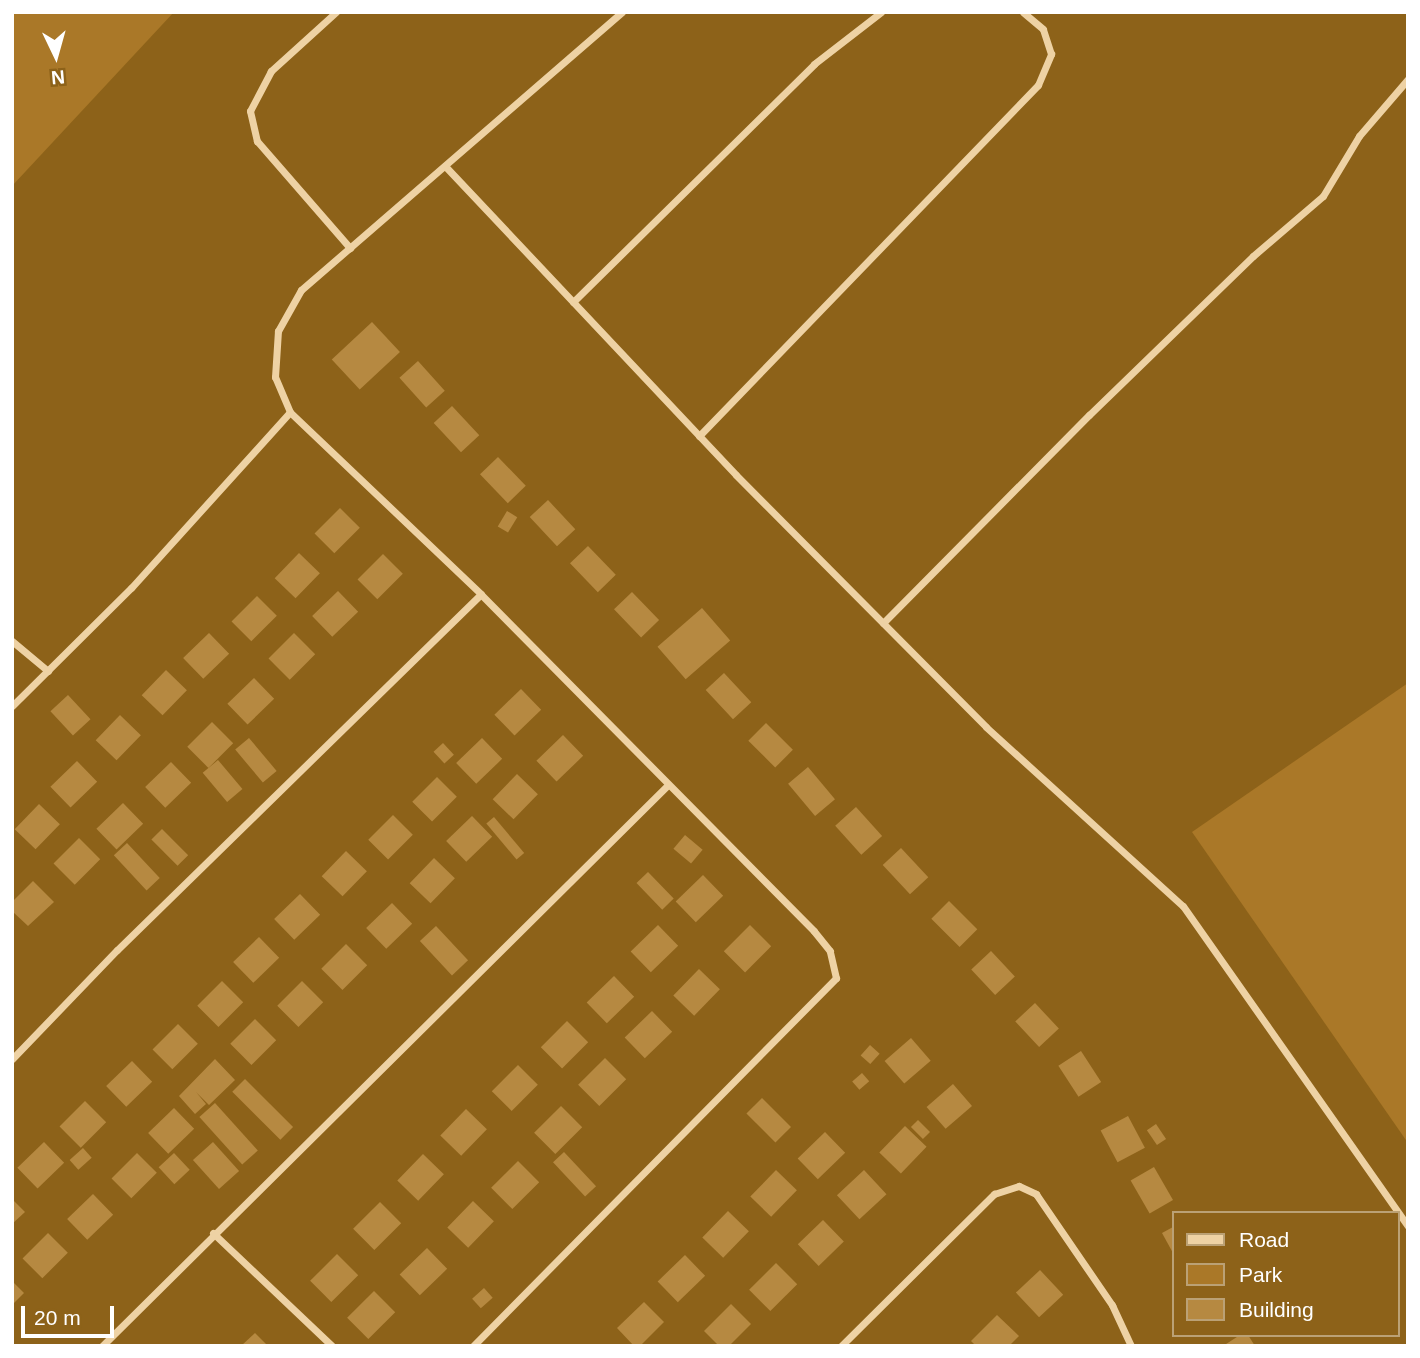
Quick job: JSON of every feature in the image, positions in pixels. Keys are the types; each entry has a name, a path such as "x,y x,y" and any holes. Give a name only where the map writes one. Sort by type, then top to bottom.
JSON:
{"street":[{"path":"336,12 271,71 250,111 257,141 350,248"},
{"path":"473,1346 836,978 830,951 814,931 667,786 481,594 290,412 275,377 278,331 301,290 622,12"},
{"path":"573,302 814,64 881,12"},
{"path":"699,436 1038,85 1051,54 1042,29 1023,12"},
{"path":"883,623 1108,396 1253,256 1323,196 1359,136 1408,79"},
{"path":"445,166 699,436 986,727 1183,906 1397,1211"},
{"path":"12,706 131,588 290,412"},
{"path":"12,1059 117,950 481,594"},
{"path":"12,642 48,671"},
{"path":"102,1346 213,1233 667,786"},
{"path":"841,1346 994,1194 1019,1186 1036,1194 1112,1305 1131,1346"},
{"path":"213,1233 332,1346"}],"green space":[{"path":"12,12 174,12 12,186"},
{"path":"1408,683 1408,1143 1192,832"}],"building":[{"path":"372,322 400,352 360,389 332,360"},
{"path":"418,361 445,391 426,407 399,378"},
{"path":"452,406 479,435 461,452 434,423"},
{"path":"498,457 526,486 508,503 480,474"},
{"path":"548,500 575,529 557,546 530,517"},
{"path":"340,508 360,528 334,553 315,533"},
{"path":"507,511 517,517 508,533 498,526"},
{"path":"588,546 616,575 598,592 570,563"},
{"path":"299,553 320,573 296,598 275,578"},
{"path":"383,554 403,574 377,599 358,579"},
{"path":"338,591 358,612 332,637 312,616"},
{"path":"632,592 659,620 641,637 614,609"},
{"path":"257,596 277,616 251,641 232,621"},
{"path":"702,608 730,640 686,679 657,647"},
{"path":"209,633 229,654 203,679 183,658"},
{"path":"294,633 315,654 290,680 269,658"},
{"path":"166,670 187,690 163,715 142,695"},
{"path":"724,673 751,702 733,719 706,690"},
{"path":"254,678 274,699 248,725 227,704"},
{"path":"521,689 541,710 515,736 494,715"},
{"path":"68,695 91,719 73,736 50,711"},
{"path":"120,715 141,735 117,760 96,740"},
{"path":"212,722 233,743 208,768 187,747"},
{"path":"766,723 793,750 775,768 748,741"},
{"path":"563,735 583,756 557,782 536,761"},
{"path":"249,738 277,771 263,783 235,750"},
{"path":"482,738 502,759 476,784 456,763"},
{"path":"443,743 454,755 444,764 433,752"},
{"path":"218,760 242,789 227,802 203,773"},
{"path":"77,761 97,782 71,808 50,787"},
{"path":"171,762 191,783 165,808 145,787"},
{"path":"808,767 835,799 815,816 788,784"},
{"path":"517,774 538,794 514,819 493,799"},
{"path":"437,777 457,797 432,822 412,802"},
{"path":"123,803 143,824 117,850 96,829"},
{"path":"39,804 60,824 36,849 15,829"},
{"path":"856,807 882,836 861,855 835,826"},
{"path":"393,815 413,835 388,860 368,840"},
{"path":"472,816 492,837 466,862 446,841"},
{"path":"494,817 524,853 517,859 486,823"},
{"path":"162,829 188,855 178,866 151,840"},
{"path":"685,835 703,850 691,864 673,849"},
{"path":"79,838 100,859 75,885 54,863"},
{"path":"127,843 160,878 147,890 114,855"},
{"path":"901,848 928,877 910,894 883,865"},
{"path":"346,851 367,871 343,896 322,876"},
{"path":"434,858 455,878 431,903 410,883"},
{"path":"648,872 674,899 662,910 636,883"},
{"path":"703,875 723,896 696,922 676,901"},
{"path":"33,881 54,902 28,926 12,911 12,902"},
{"path":"300,894 320,915 294,940 274,919"},
{"path":"949,901 977,929 960,947 931,919"},
{"path":"392,903 412,924 386,949 366,928"},
{"path":"658,925 678,946 651,972 631,951"},
{"path":"750,925 771,946 745,972 724,951"},
{"path":"436,926 468,960 452,975 420,941"},
{"path":"259,937 279,958 253,983 233,962"},
{"path":"346,944 367,965 342,990 321,969"},
{"path":"991,951 1015,977 995,995 971,969"},
{"path":"699,969 720,989 694,1016 673,996"},
{"path":"614,976 634,997 607,1023 587,1002"},
{"path":"222,981 243,1002 218,1027 197,1006"},
{"path":"302,981 323,1002 298,1027 277,1006"},
{"path":"1035,1003 1059,1029 1039,1047 1015,1021"},
{"path":"652,1011 672,1032 645,1058 625,1037"},
{"path":"255,1019 276,1040 251,1065 230,1044"},
{"path":"567,1021 588,1042 562,1068 541,1047"},
{"path":"178,1024 198,1044 172,1069 153,1049"},
{"path":"911,1038 931,1061 904,1084 885,1061"},
{"path":"870,1045 880,1054 870,1064 861,1055"},
{"path":"1081,1051 1101,1082 1079,1097 1058,1066"},
{"path":"605,1058 626,1079 599,1106 578,1085"},
{"path":"215,1059 235,1080 209,1105 196,1092 206,1104 195,1114 179,1096"},
{"path":"132,1061 152,1082 126,1107 106,1086"},
{"path":"518,1065 538,1085 512,1111 492,1091"},
{"path":"862,1073 869,1081 859,1090 852,1082"},
{"path":"245,1079 293,1127 280,1140 232,1092"},
{"path":"953,1084 972,1106 946,1129 927,1107"},
{"path":"762,1098 791,1127 775,1143 746,1114"},
{"path":"85,1101 106,1122 81,1148 60,1126"},
{"path":"215,1103 258,1151 242,1165 199,1117"},
{"path":"561,1106 582,1127 555,1154 534,1133"},
{"path":"174,1108 194,1129 168,1154 148,1133"},
{"path":"466,1109 487,1129 461,1156 440,1136"},
{"path":"1128,1116 1145,1148 1118,1162 1101,1131"},
{"path":"918,1120 930,1132 923,1139 911,1127"},
{"path":"1156,1124 1166,1139 1157,1145 1147,1130"},
{"path":"905,1126 927,1147 901,1173 879,1153"},
{"path":"825,1132 845,1153 818,1179 798,1158"},
{"path":"44,1142 64,1163 38,1189 17,1168"},
{"path":"213,1142 239,1171 219,1189 193,1160"},
{"path":"83,1148 92,1158 78,1170 70,1160"},
{"path":"564,1152 596,1186 585,1197 553,1162"},
{"path":"137,1153 157,1173 131,1198 112,1178"},
{"path":"174,1153 190,1170 174,1184 159,1167"},
{"path":"423,1154 444,1174 418,1201 397,1181"},
{"path":"518,1161 539,1182 512,1209 491,1188"},
{"path":"1154,1167 1173,1200 1150,1213 1131,1180"},
{"path":"776,1170 797,1190 771,1217 750,1197"},
{"path":"864,1170 887,1194 859,1219 837,1195"},
{"path":"93,1194 113,1215 87,1240 67,1219"},
{"path":"12,1199 25,1212 12,1224"},
{"path":"473,1201 494,1221 468,1248 447,1228"},
{"path":"380,1202 401,1223 374,1250 353,1229"},
{"path":"728,1211 749,1231 723,1258 702,1238"},
{"path":"823,1220 844,1242 819,1266 798,1244"},
{"path":"1172,1228 1172,1251 1162,1233"},
{"path":"48,1233 68,1253 42,1278 23,1258"},
{"path":"427,1248 447,1269 420,1295 400,1274"},
{"path":"337,1254 358,1275 331,1302 310,1281"},
{"path":"685,1255 705,1276 678,1302 658,1281"},
{"path":"776,1263 797,1284 770,1311 749,1290"},
{"path":"1040,1270 1063,1295 1039,1317 1016,1293"},
{"path":"12,1281 24,1293 12,1305"},
{"path":"484,1288 493,1298 481,1308 472,1299"},
{"path":"374,1291 395,1312 368,1339 347,1318"},
{"path":"644,1302 664,1322 640,1346 634,1346 617,1328"},
{"path":"731,1304 751,1324 729,1346 719,1346 704,1331"},
{"path":"997,1315 1019,1336 1009,1346 976,1346 971,1341"},
{"path":"255,1333 268,1346 241,1346"},
{"path":"1237,1337 1249,1337 1255,1346 1223,1346"}]}
